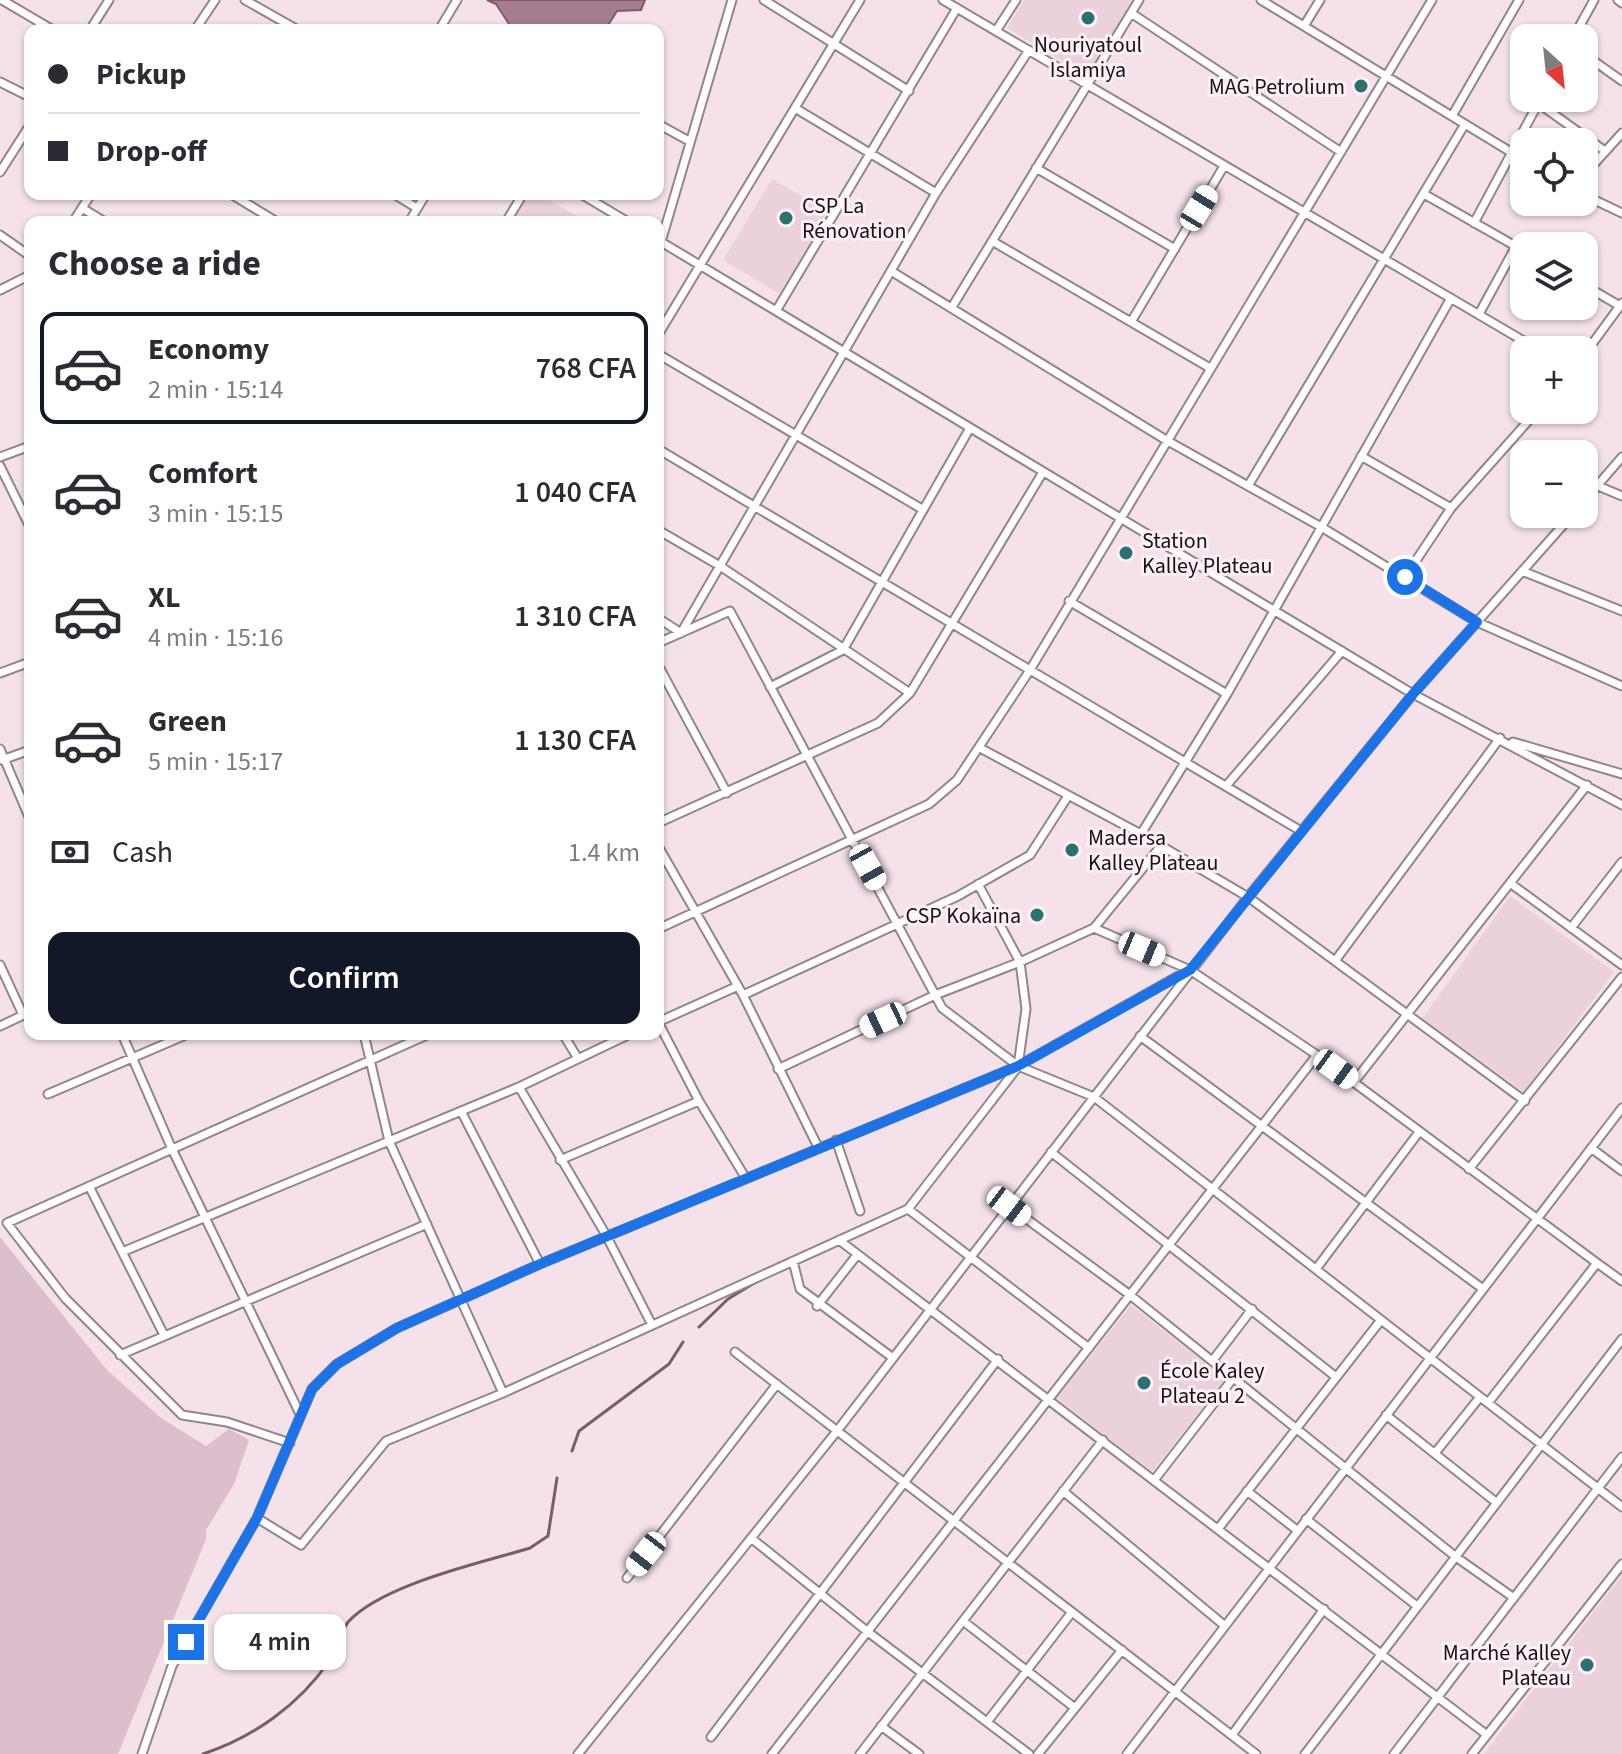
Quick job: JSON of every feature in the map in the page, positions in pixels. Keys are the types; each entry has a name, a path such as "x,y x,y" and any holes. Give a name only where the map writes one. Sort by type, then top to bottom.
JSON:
{"street":[{"path":"2,0 43,24"},
{"path":"94,24 109,0"},
{"path":"199,24 215,0"},
{"path":"245,0 287,24"},
{"path":"443,24 457,0"},
{"path":"664,224 732,0"},
{"path":"764,0 909,91"},
{"path":"664,325 860,0"},
{"path":"943,0 1516,336"},
{"path":"996,31 1016,0"},
{"path":"952,307 1139,0"},
{"path":"1261,0 1510,152 1474,223"},
{"path":"1304,26 1320,0"},
{"path":"664,926 929,804 957,780 1030,670 1432,0"},
{"path":"1452,116 1519,0"},
{"path":"1581,24 1594,0"},
{"path":"776,311 957,8"},
{"path":"1131,13 1341,152"},
{"path":"681,633 936,193 1029,50"},
{"path":"1598,64 1622,81"},
{"path":"0,82 24,94"},
{"path":"795,108 936,193"},
{"path":"1555,112 1605,151"},
{"path":"1248,486 1465,124"},
{"path":"664,127 689,141"},
{"path":"1598,159 1622,133"},
{"path":"0,172 24,134"},
{"path":"1131,322 1224,166"},
{"path":"1036,168 1175,249"},
{"path":"1424,194 1510,243"},
{"path":"77,216 87,200"},
{"path":"241,200 267,216"},
{"path":"404,200 417,208"},
{"path":"412,216 422,200"},
{"path":"591,200 618,216"},
{"path":"1598,202 1622,213"},
{"path":"82,208 95,216"},
{"path":"0,235 24,252"},
{"path":"992,241 1210,368"},
{"path":"664,244 1413,694 1622,805"},
{"path":"1479,314 1510,264"},
{"path":"891,271 1166,440 1323,528 1477,622 1622,686"},
{"path":"0,290 24,278"},
{"path":"1598,292 1621,304 1598,336"},
{"path":"1141,834 1227,694 1451,298"},
{"path":"664,358 922,509"},
{"path":"1405,577 1451,508 1526,424"},
{"path":"770,687 843,650 970,428"},
{"path":"0,457 24,448"},
{"path":"664,453 1301,831"},
{"path":"1361,456 1451,508"},
{"path":"1622,457 1598,486 1622,496"},
{"path":"0,466 24,515"},
{"path":"664,820 878,723 910,693 1043,472"},
{"path":"578,1754 837,1431 1248,897 1413,694 1560,528"},
{"path":"664,533 720,566 910,693"},
{"path":"1522,571 1622,611"},
{"path":"1069,601 1227,694"},
{"path":"664,640 730,611 899,922 942,1008 1018,1066 1094,1097 1622,1507"},
{"path":"664,622 681,633"},
{"path":"1226,786 1342,651"},
{"path":"0,673 24,664"},
{"path":"664,676 727,793"},
{"path":"1500,738 1622,774"},
{"path":"1335,961 1500,738"},
{"path":"980,748 1141,834 1248,897 1525,1101"},
{"path":"0,749 2,760 24,806"},
{"path":"2,760 24,752"},
{"path":"1354,1082 1587,785"},
{"path":"743,995 978,884 1030,855 1068,796"},
{"path":"778,1069 935,995 1020,962 1094,928 1160,847"},
{"path":"664,857 743,995 818,1147"},
{"path":"1571,928 1622,862"},
{"path":"1510,883 1622,965"},
{"path":"257,1518 301,1545 386,1441 503,1393 908,1209 1018,1066 1026,1009 1020,962 978,884"},
{"path":"1094,928 1190,970 1317,1055 1622,1281"},
{"path":"0,965 24,1009"},
{"path":"142,1754 172,1666 257,1518 312,1389 337,1364 397,1328 606,1235 1018,1066 1190,970"},
{"path":"1469,1169 1622,977"},
{"path":"664,1019 738,986"},
{"path":"0,1026 24,1015"},
{"path":"664,1034 699,1101 745,1177"},
{"path":"1140,1036 1483,1289"},
{"path":"125,1040 204,1218 300,1414"},
{"path":"48,1094 173,1040"},
{"path":"366,1040 389,1141 503,1393"},
{"path":"290,1443 227,1422 182,1415 65,1298 7,1223 416,1040"},
{"path":"567,1040 577,1057"},
{"path":"122,1252 519,1087 616,1040"},
{"path":"772,1754 1317,1055"},
{"path":"519,1087 606,1235 652,1325"},
{"path":"560,1160 699,1101"},
{"path":"1132,1752 1175,1691 1622,1108"},
{"path":"461,1111 540,1264"},
{"path":"1316,1269 1419,1132"},
{"path":"836,1140 860,1211"},
{"path":"1591,1148 1622,1171"},
{"path":"1051,1152 1336,1377"},
{"path":"89,1186 164,1335"},
{"path":"1009,1206 1130,1295 1456,1557 1514,1598"},
{"path":"908,1209 1089,1348"},
{"path":"120,1355 427,1224"},
{"path":"839,1240 1487,1735"},
{"path":"817,1306 857,1255"},
{"path":"793,1261 800,1289 817,1306 893,1358"},
{"path":"1488,1403 1597,1263"},
{"path":"1213,1360 1252,1309"},
{"path":"1218,1529 1381,1320"},
{"path":"1305,1754 1622,1339"},
{"path":"735,1352 1256,1754"},
{"path":"711,1737 998,1359"},
{"path":"1155,1479 1234,1377"},
{"path":"627,1578 777,1384"},
{"path":"1435,1453 1480,1397"},
{"path":"1386,1415 1497,1503"},
{"path":"860,1754 1103,1440"},
{"path":"1394,1754 1622,1457"},
{"path":"1063,1491 1225,1626"},
{"path":"1247,1491 1298,1531"},
{"path":"1306,1519 1417,1606"},
{"path":"751,1538 868,1632 1029,1754"},
{"path":"1472,1754 1622,1564"},
{"path":"1232,1735 1324,1609"},
{"path":"987,1722 1072,1612"},
{"path":"963,1621 1075,1708"},
{"path":"1038,1754 1122,1650"},
{"path":"881,1726 919,1754"}],"shaded area":[{"path":"487,0 645,0 641,10 617,11 609,24 509,24 496,4"},
{"path":"1024,0 1133,0 1087,76 1007,28"},
{"path":"772,179 830,213 781,295 723,260"},
{"path":"522,200 549,200 577,216 512,216"},
{"path":"1510,896 1614,972 1524,1092 1422,1019"},
{"path":"0,1237 107,1370 161,1418 206,1446 229,1429 249,1440 234,1484 206,1530 206,1539 118,1754 0,1754"},
{"path":"1131,1305 1225,1379 1152,1472 1057,1398"},
{"name":"Marché Kalley Plateau","path":"1622,1575 1622,1754 1484,1754"}],"waterway":[{"path":"699,1327 728,1299 756,1282"},
{"path":"572,1451 579,1431 669,1364 683,1342"},
{"path":"203,1754 257,1729 290,1705 333,1656 348,1622 364,1609 408,1586 530,1548 548,1536 557,1478"}],"place":[{"name":"Nouriyatoul Islamiya","path":"1088,18"},
{"name":"MAG Petrolium","path":"1361,86"},
{"name":"CSP La Rénovation","path":"786,218"},
{"name":"Station Kalley Plateau","path":"1126,553"},
{"name":"Madersa Kalley Plateau","path":"1072,850"},
{"name":"CSP Kokaïna","path":"1037,915"},
{"name":"École Kaley Plateau 2","path":"1144,1383"},
{"name":"Marché Kalley Plateau","path":"1587,1665"}],"route":[{"path":"186,1642 257,1518 312,1389 337,1364 397,1328 540,1264 1018,1066 1190,970 1413,694 1477,622 1405,577"}]}
